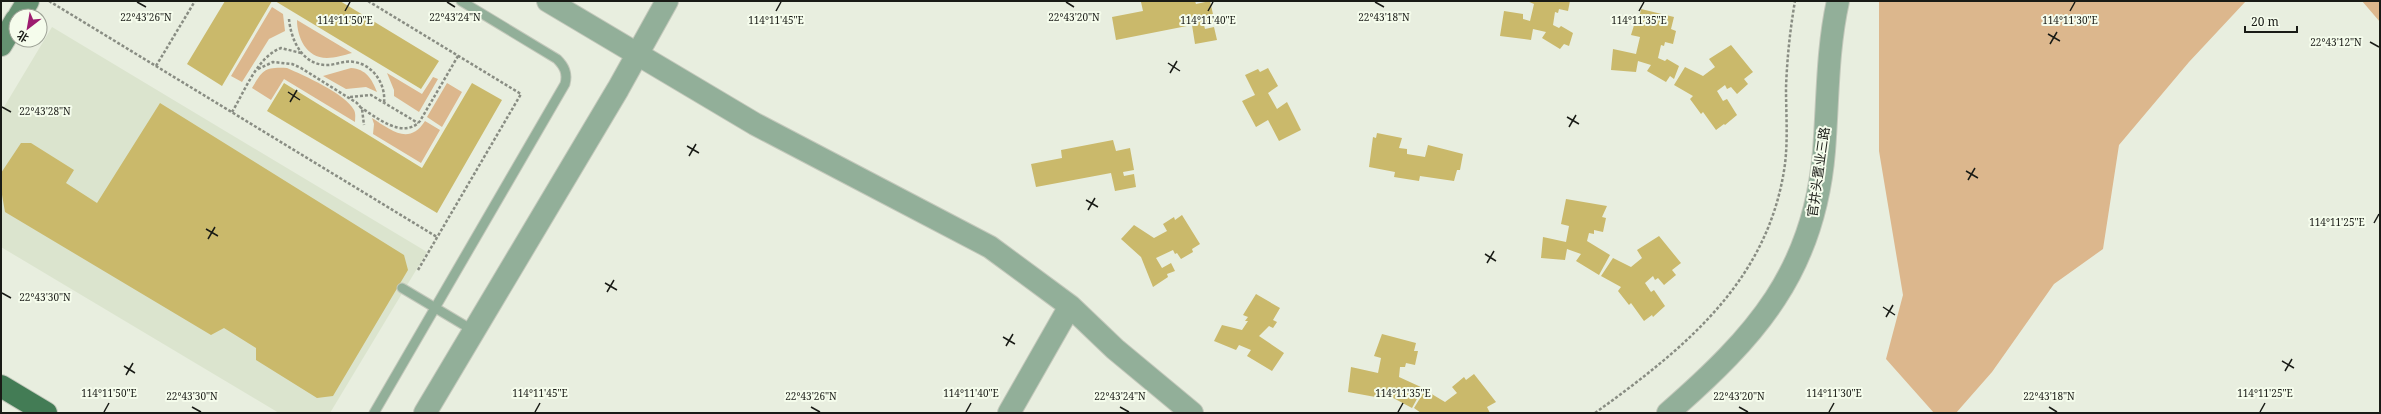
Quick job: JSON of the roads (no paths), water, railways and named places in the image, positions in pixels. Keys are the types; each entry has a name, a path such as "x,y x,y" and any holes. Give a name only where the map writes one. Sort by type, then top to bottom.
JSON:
{"main road":[{"path":"1,45 8,33"},
{"path":"1,386 46,413"}],"street":[{"path":"548,1 755,124 990,247 1070,306 1115,349 1192,413"},
{"path":"425,413 638,54 667,1"},
{"name":"官井头置业三路","path":"1668,413 1723,364 1746,338 1786,282 1811,226 1824,152 1831,47 1838,1"},
{"path":"1009,413 1070,306"}],"lane":[{"path":"374,413 565,84 566,77 562,64 557,59 461,1"},
{"path":"402,288 474,331"}]}
